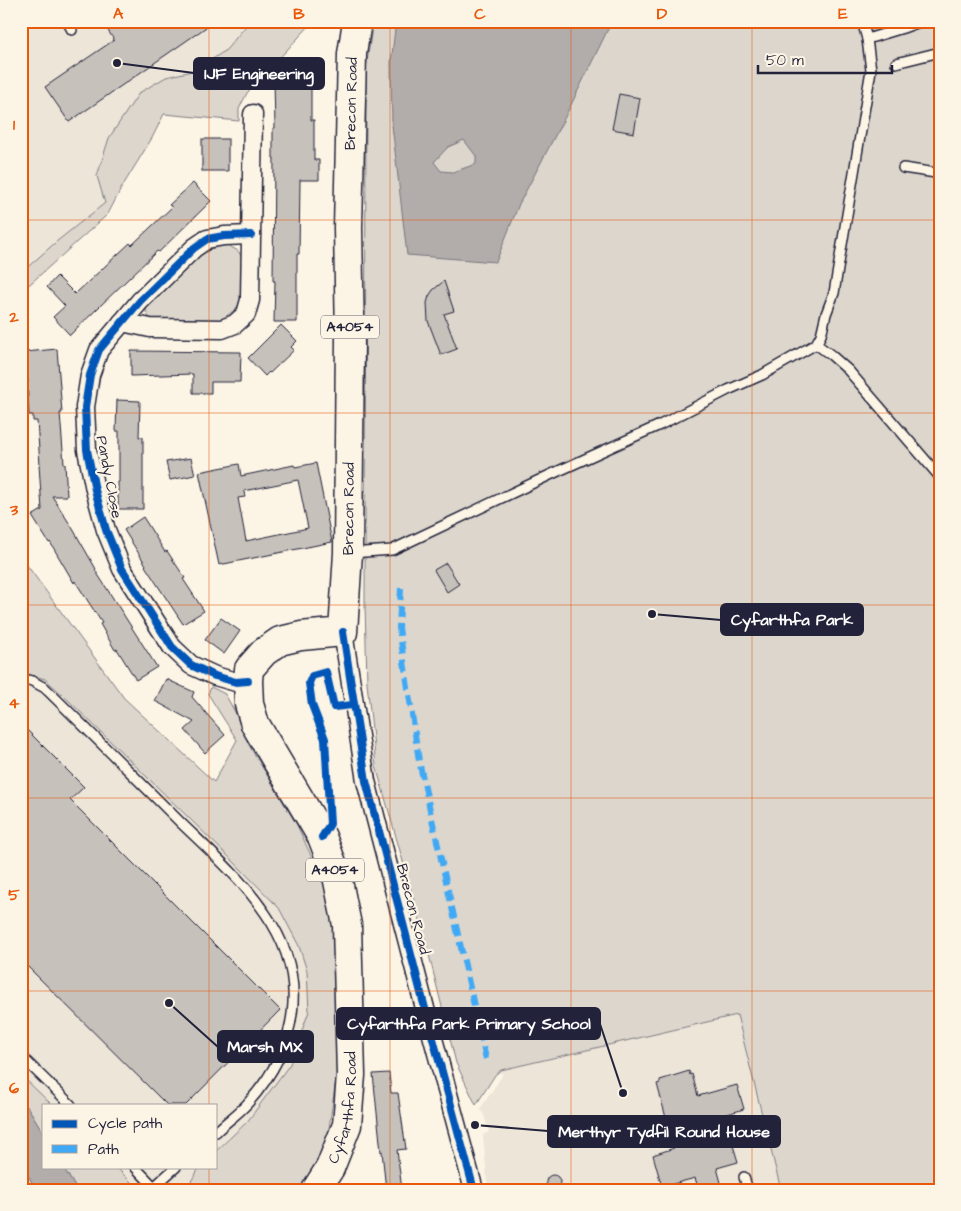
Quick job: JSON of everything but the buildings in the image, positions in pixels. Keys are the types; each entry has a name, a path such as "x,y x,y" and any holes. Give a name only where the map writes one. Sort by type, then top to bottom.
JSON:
{"main road":[{"name":"Brecon Road","path":"343,632 348,553 350,338 348,228 352,54 357,21"},
{"name":"Cyfarthfa Road","path":"316,1190 330,1168 347,1125 351,1075 347,925 337,876 322,837 255,724 248,704 248,682 249,669 264,652 280,641 307,635 343,632"}],"street":[{"path":"122,322 150,328 222,329 235,324 246,314 250,300 253,114"},
{"name":"Pandy Close","path":"248,682 236,682 214,676 191,665 172,647 122,569 106,530 95,490 88,450 86,407 90,375 99,350 140,301 194,248 207,239 251,235"},
{"name":"Brecon Road","path":"343,632 366,781 474,1190"}],"lane":[{"path":"66,21 72,30"},
{"path":"348,553 392,550 660,425 762,375 816,344 821,335 834,293 871,70 867,39 862,21"},
{"path":"867,39 922,21"},
{"path":"896,63 940,52"},
{"path":"904,168 940,172"},
{"path":"816,344 848,370 940,477"},
{"path":"21,678 46,688 236,877 266,914 285,948 294,988 292,1021 282,1054 247,1104 218,1130"},
{"path":"21,1056 70,1104"},
{"path":"135,1168 156,1188 175,1168"},
{"path":"744,1178 748,1190"}],"shaded area":[{"path":"21,21 250,21 226,50 196,70 166,77 109,138 97,176 105,203 21,273"},
{"path":"250,21 343,21 342,26 311,24 247,93 239,109 239,121 164,114 108,214 21,292 21,273 105,203 97,176 109,138 139,93 166,77 196,70 226,50"},
{"path":"373,21 940,21 940,1190 781,1190 737,1015 501,1070 495,1075 476,1105 456,1063 426,943 376,766 367,683 365,604 366,69"},
{"path":"396,21 612,21 566,115 519,204 496,262 407,255 392,125 391,63","holes":["464,140 476,156 476,164 453,172 441,171 434,162 448,147"]},
{"path":"226,244 238,251 245,262 243,294 240,304 233,311 224,318 213,322 150,319 146,312 147,305 201,251 212,245"},
{"path":"21,557 124,698 214,782 237,740 208,694 211,687 225,694 249,745 297,825 324,884 333,929 340,1052 327,1142 317,1170 302,1190 188,1190 188,1186 199,1168 218,1168 218,1149 247,1122 290,1064 309,1011 307,971 299,946 279,908 63,695 45,679 21,672"},
{"path":"21,672 45,679 63,695 279,908 299,946 307,971 309,1011 290,1064 247,1122 218,1149 218,1104 51,1104 21,1075"},
{"path":"737,1015 781,1190 488,1190 483,1135 489,1132 484,1115 480,1109 502,1076 501,1070"},
{"path":"21,1075 51,1104 42,1104 42,1131 29,1109 21,1100"},
{"path":"21,1100 29,1109 42,1131 42,1168 64,1168 77,1190 36,1190 21,1162"},
{"path":"21,1162 36,1190 21,1190"},
{"path":"64,1168 117,1168 139,1190 77,1190"},
{"path":"117,1168 199,1168 188,1186 188,1190 139,1190"}],"marked path":[{"path":"401,588 399,628 419,761 486,1059"}],"cycle path":[{"path":"248,681 236,682 215,676 191,665 172,647 122,569 106,530 95,490 87,450 85,407 90,375 99,350 140,301 194,248 207,239 251,235"},
{"path":"343,632 366,781 474,1190"},
{"path":"322,837 330,824 325,739 312,705 309,683 312,676 326,672 334,707 353,705"}],"place":[{"name":"IJF Engineering","path":"117,63"},
{"name":"Cyfarthfa Park","path":"652,614"},
{"name":"Marsh MX","path":"169,1003"},
{"name":"Cyfarthfa Park Primary School","path":"623,1093"},
{"name":"Merthyr Tydfil Round House","path":"475,1125"}]}
